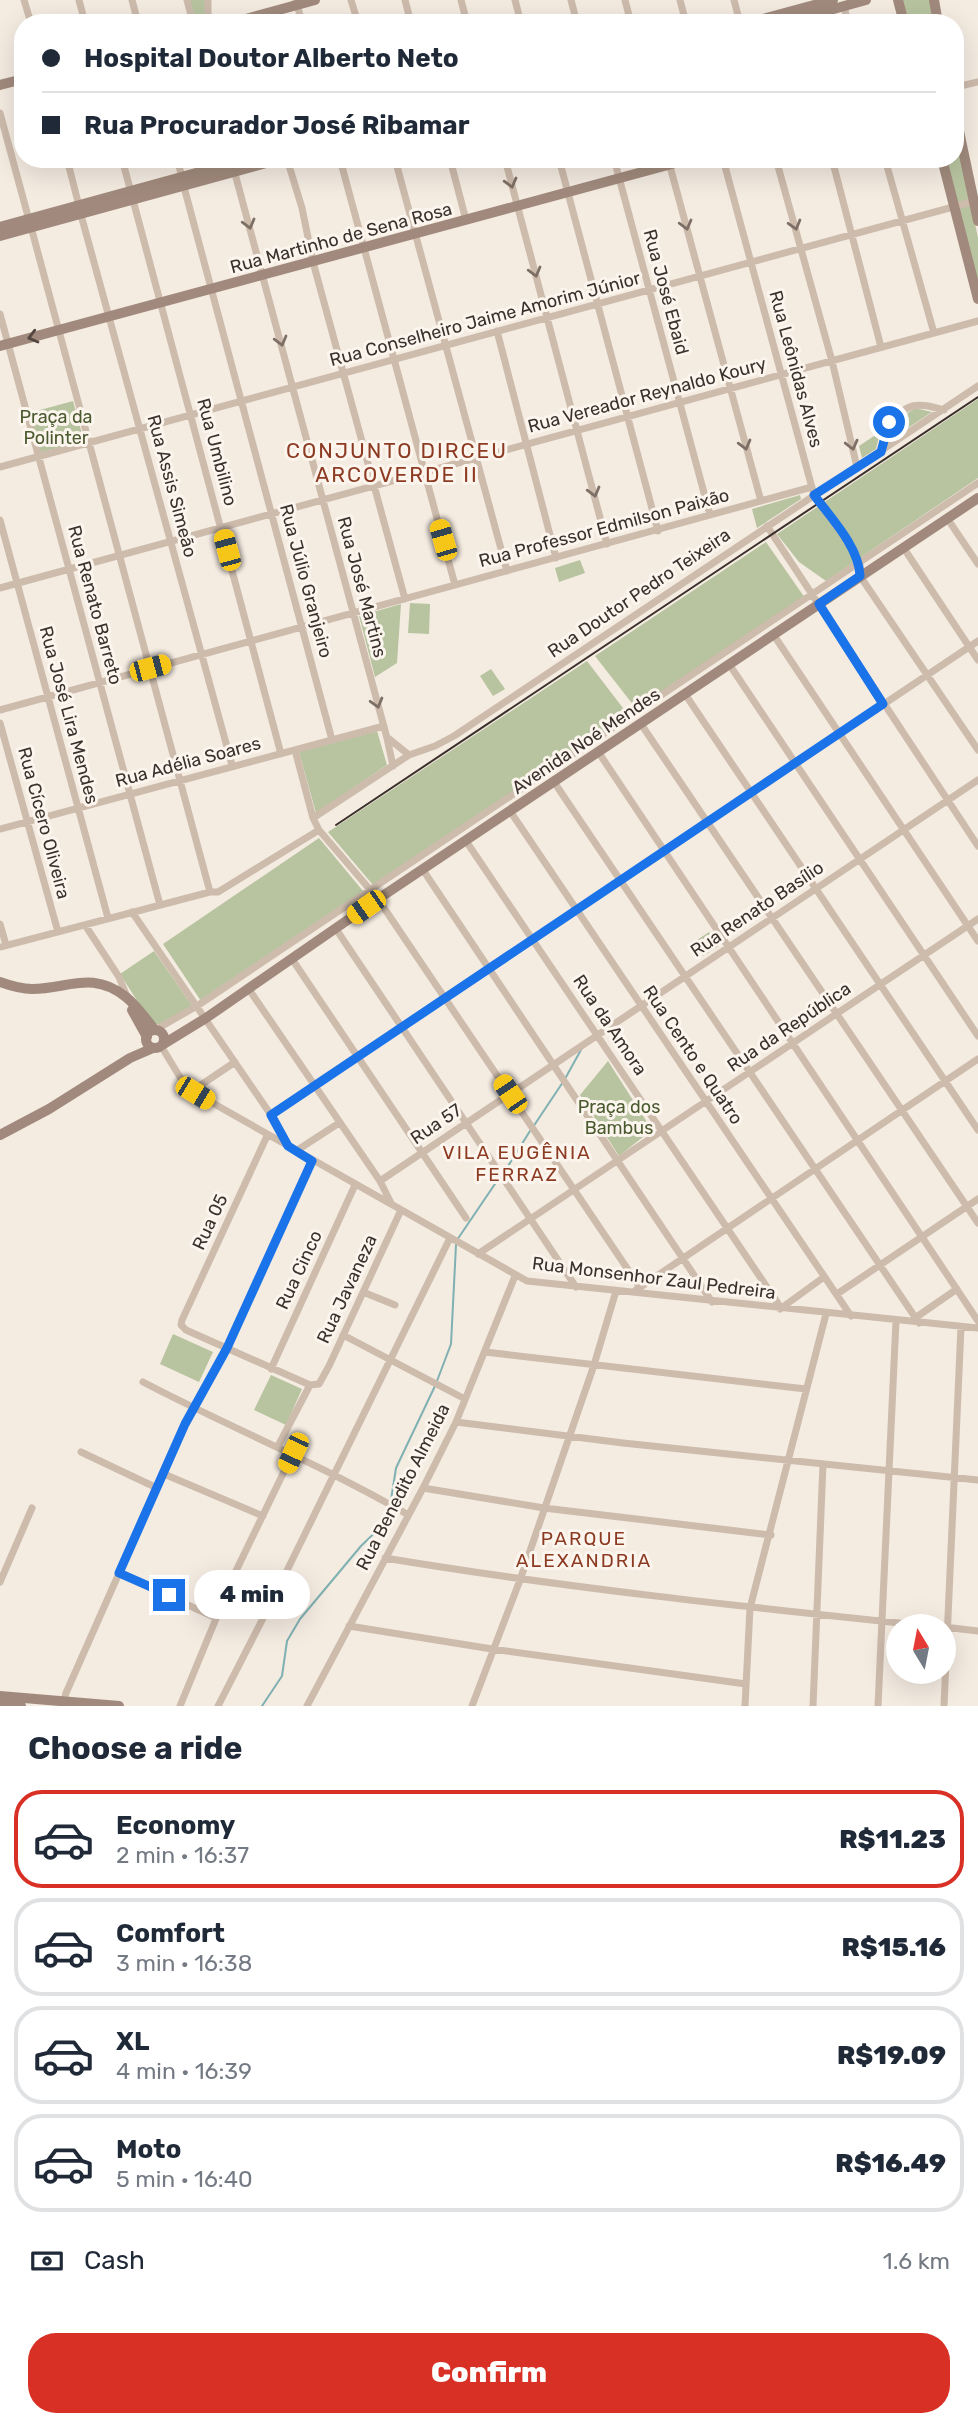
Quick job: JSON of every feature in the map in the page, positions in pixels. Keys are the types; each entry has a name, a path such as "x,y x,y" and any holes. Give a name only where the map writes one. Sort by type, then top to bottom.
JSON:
{"street":[{"path":"266,14 314,0"},
{"path":"803,14 833,0"},
{"path":"811,14 866,0"},
{"path":"844,6 846,14"},
{"path":"0,113 14,164"},
{"path":"964,151 978,221"},
{"path":"15,168 210,892"},
{"name":"Rua Assis Simeão","path":"69,168 232,765"},
{"name":"Rua Umbilino","path":"124,168 281,754"},
{"name":"Rua Júlio Granjeiro","path":"179,168 332,740"},
{"path":"0,227 30,223 80,210 223,168"},
{"name":"Rua José Martins","path":"233,168 393,765"},
{"path":"290,168 405,599"},
{"path":"342,168 455,585"},
{"path":"397,168 507,571"},
{"path":"452,168 466,220"},
{"path":"507,168 607,544"},
{"path":"561,168 658,531"},
{"name":"Rua José Ebaid","path":"616,168 710,515"},
{"name":"Rua Martinho de Sena Rosa","path":"4,345 650,168"},
{"path":"671,168 761,501"},
{"name":"Rua Leônidas Alves","path":"725,168 813,491 860,563"},
{"path":"779,168 832,360 858,467"},
{"path":"834,168 881,347"},
{"path":"887,168 934,333"},
{"path":"944,168 978,299"},
{"name":"Rua Conselheiro Jaime Amorim Júnior","path":"0,467 976,201"},
{"path":"0,236 30,223"},
{"name":"Rua Renato Barreto","path":"0,314 4,345 38,456 160,905"},
{"name":"Rua Vereador Reynaldo Koury","path":"0,588 978,321"},
{"path":"497,331 556,558"},
{"name":"Rua Doutor Pedro Teixeira","path":"313,818 409,755 436,746 454,736 768,526 813,491 858,467 978,386"},
{"path":"881,452 887,424 905,411 920,403 944,410"},
{"path":"205,1013 370,889 816,599 860,563 978,483"},
{"name":"Rua Professor Edmilson Paixão","path":"0,710 761,501 813,491"},
{"name":"Avenida Noé Mendes","path":"106,1071 114,1062 152,1035 178,1028 248,988 773,634 816,599 860,576 978,498"},
{"path":"947,518 978,564"},
{"name":"Rua José Lira Mendes","path":"0,520 108,918"},
{"path":"768,526 978,846"},
{"path":"903,547 978,660"},
{"path":"860,563 860,576 978,750"},
{"path":"773,634 978,941"},
{"path":"271,1115 978,641"},
{"path":"729,664 978,1036"},
{"path":"685,694 978,1130"},
{"name":"Rua Cícero Oliveira","path":"0,723 58,932"},
{"path":"641,724 978,1223"},
{"name":"Rua Adélia Soares","path":"0,828 384,726"},
{"path":"387,738 409,755"},
{"path":"295,750 318,830 378,899 639,1286"},
{"path":"599,752 978,1321"},
{"name":"Rua Renato Basílio","path":"554,1065 978,780"},
{"path":"554,782 917,1320 957,1289"},
{"name":"Rua Cento e Quatro","path":"510,811 851,1317"},
{"path":"0,924 3,946 218,892 318,830"},
{"name":"Rua da Amora","path":"466,841 781,1308"},
{"path":"423,870 712,1302"},
{"path":"132,912 205,1013 288,1146"},
{"name":"Rua da República","path":"478,1254 978,919"},
{"path":"85,925 119,977 126,999 152,1035 164,1038 158,1047 148,1045 152,1035"},
{"path":"336,929 576,1287"},
{"path":"292,959 466,1218"},
{"path":"0,982 32,989 88,981 109,987 126,999"},
{"path":"248,988 380,1181 391,1204"},
{"name":"Avenida Noé Mendes","path":"0,1135 49,1109 106,1071 158,1047 205,1013"},
{"name":"Rua Monsenhor Zaul Pedreira","path":"158,1047 192,1091 515,1276 535,1283 978,1328"},
{"path":"633,1294 639,1286 978,1059"},
{"path":"192,1091 235,1062"},
{"name":"Rua 57","path":"380,1181 554,1065"},
{"path":"296,1151 339,1123"},
{"name":"Rua 05","path":"227,1348 186,1330 181,1325 267,1136"},
{"path":"63,1704 185,1424 227,1348 312,1161"},
{"name":"Rua Cinco","path":"271,1369 355,1185"},
{"path":"837,1294 978,1199"},
{"name":"Rua Javaneza","path":"310,1385 317,1385 323,1380 401,1210"},
{"path":"218,1706 390,1360 454,1241"},
{"name":"Rua Benedito Almeida","path":"307,1706 456,1422 515,1276"},
{"path":"781,1308 824,1277"},
{"path":"363,1292 395,1305"},
{"path":"472,1706 520,1580 594,1365 616,1292"},
{"path":"745,1706 750,1608 826,1314"},
{"path":"878,1706 896,1321"},
{"path":"947,1614 961,1327"},
{"path":"343,1335 464,1399"},
{"path":"227,1348 310,1385 278,1446"},
{"path":"485,1352 806,1389"},
{"path":"143,1382 194,1409 293,1453 405,1513"},
{"path":"456,1422 568,1437 978,1480"},
{"path":"81,1452 157,1488"},
{"path":"180,1706 234,1575 293,1453"},
{"path":"813,1706 823,1464"},
{"path":"164,1474 263,1517"},
{"path":"423,1488 544,1508 771,1535"},
{"path":"0,1581 32,1508"},
{"path":"385,1558 520,1580 886,1621"},
{"path":"119,1573 216,1618"},
{"path":"234,1575 275,1595"},
{"path":"349,1626 746,1684"},
{"path":"956,1629 978,1631"},
{"path":"944,1706 945,1684"},
{"path":"0,1699 119,1706"},
{"path":"0,1699 20,1706"}],"green space":[{"path":"188,0 205,0 206,14 192,14"},
{"path":"901,0 931,0 933,14 905,14"},
{"path":"946,168 964,168 978,238 978,291"},
{"path":"978,399 978,478 826,581 799,562 777,534"},
{"name":"Praça da Polinter","path":"73,401 84,441 39,453 29,413"},
{"path":"915,408 932,412 888,441 891,425"},
{"path":"880,432 876,449 862,458 859,446"},
{"path":"800,495 801,499 757,528 752,509"},
{"path":"766,542 805,598 638,711 595,656"},
{"path":"580,560 585,573 559,582 555,568"},
{"path":"410,603 430,604 429,634 408,633"},
{"path":"401,604 397,663 375,677 359,616"},
{"path":"587,661 629,716 373,885 328,832"},
{"path":"491,669 505,689 493,696 480,676"},
{"path":"377,731 387,765 316,813 299,752"},
{"path":"319,838 363,891 201,1001 163,944"},
{"path":"709,932 719,946 703,956 694,942"},
{"path":"154,951 193,1007 162,1024 152,1024 120,974"},
{"name":"Praça dos Bambus","path":"608,1061 652,1130 619,1156 580,1095"},
{"path":"173,1334 213,1352 199,1382 160,1364"},
{"path":"271,1375 302,1389 286,1425 254,1410"}],"waterway":[{"path":"566,1077 582,1048"},
{"path":"533,1127 563,1082"},
{"path":"503,1174 530,1131"},
{"path":"457,1240 499,1178"},
{"path":"437,1381 451,1344 456,1245"},
{"path":"391,1500 396,1468 435,1386"},
{"path":"262,1706 282,1676 287,1641 300,1619 361,1546 386,1522 389,1509"}],"tram line":[{"path":"336,825 978,397"}],"district":[{"name":"CONJUNTO DIRCEU ARCOVERDE II","path":"397,462"},
{"name":"VILA EUGÊNIA FERRAZ","path":"517,1163"},
{"name":"PARQUE ALEXANDRIA","path":"584,1549"}],"route":[{"path":"169,1595 119,1573 185,1424 227,1348 312,1161 288,1146 271,1115 883,704 819,604 860,576 860,563 814,495 881,452 889,422"}]}
